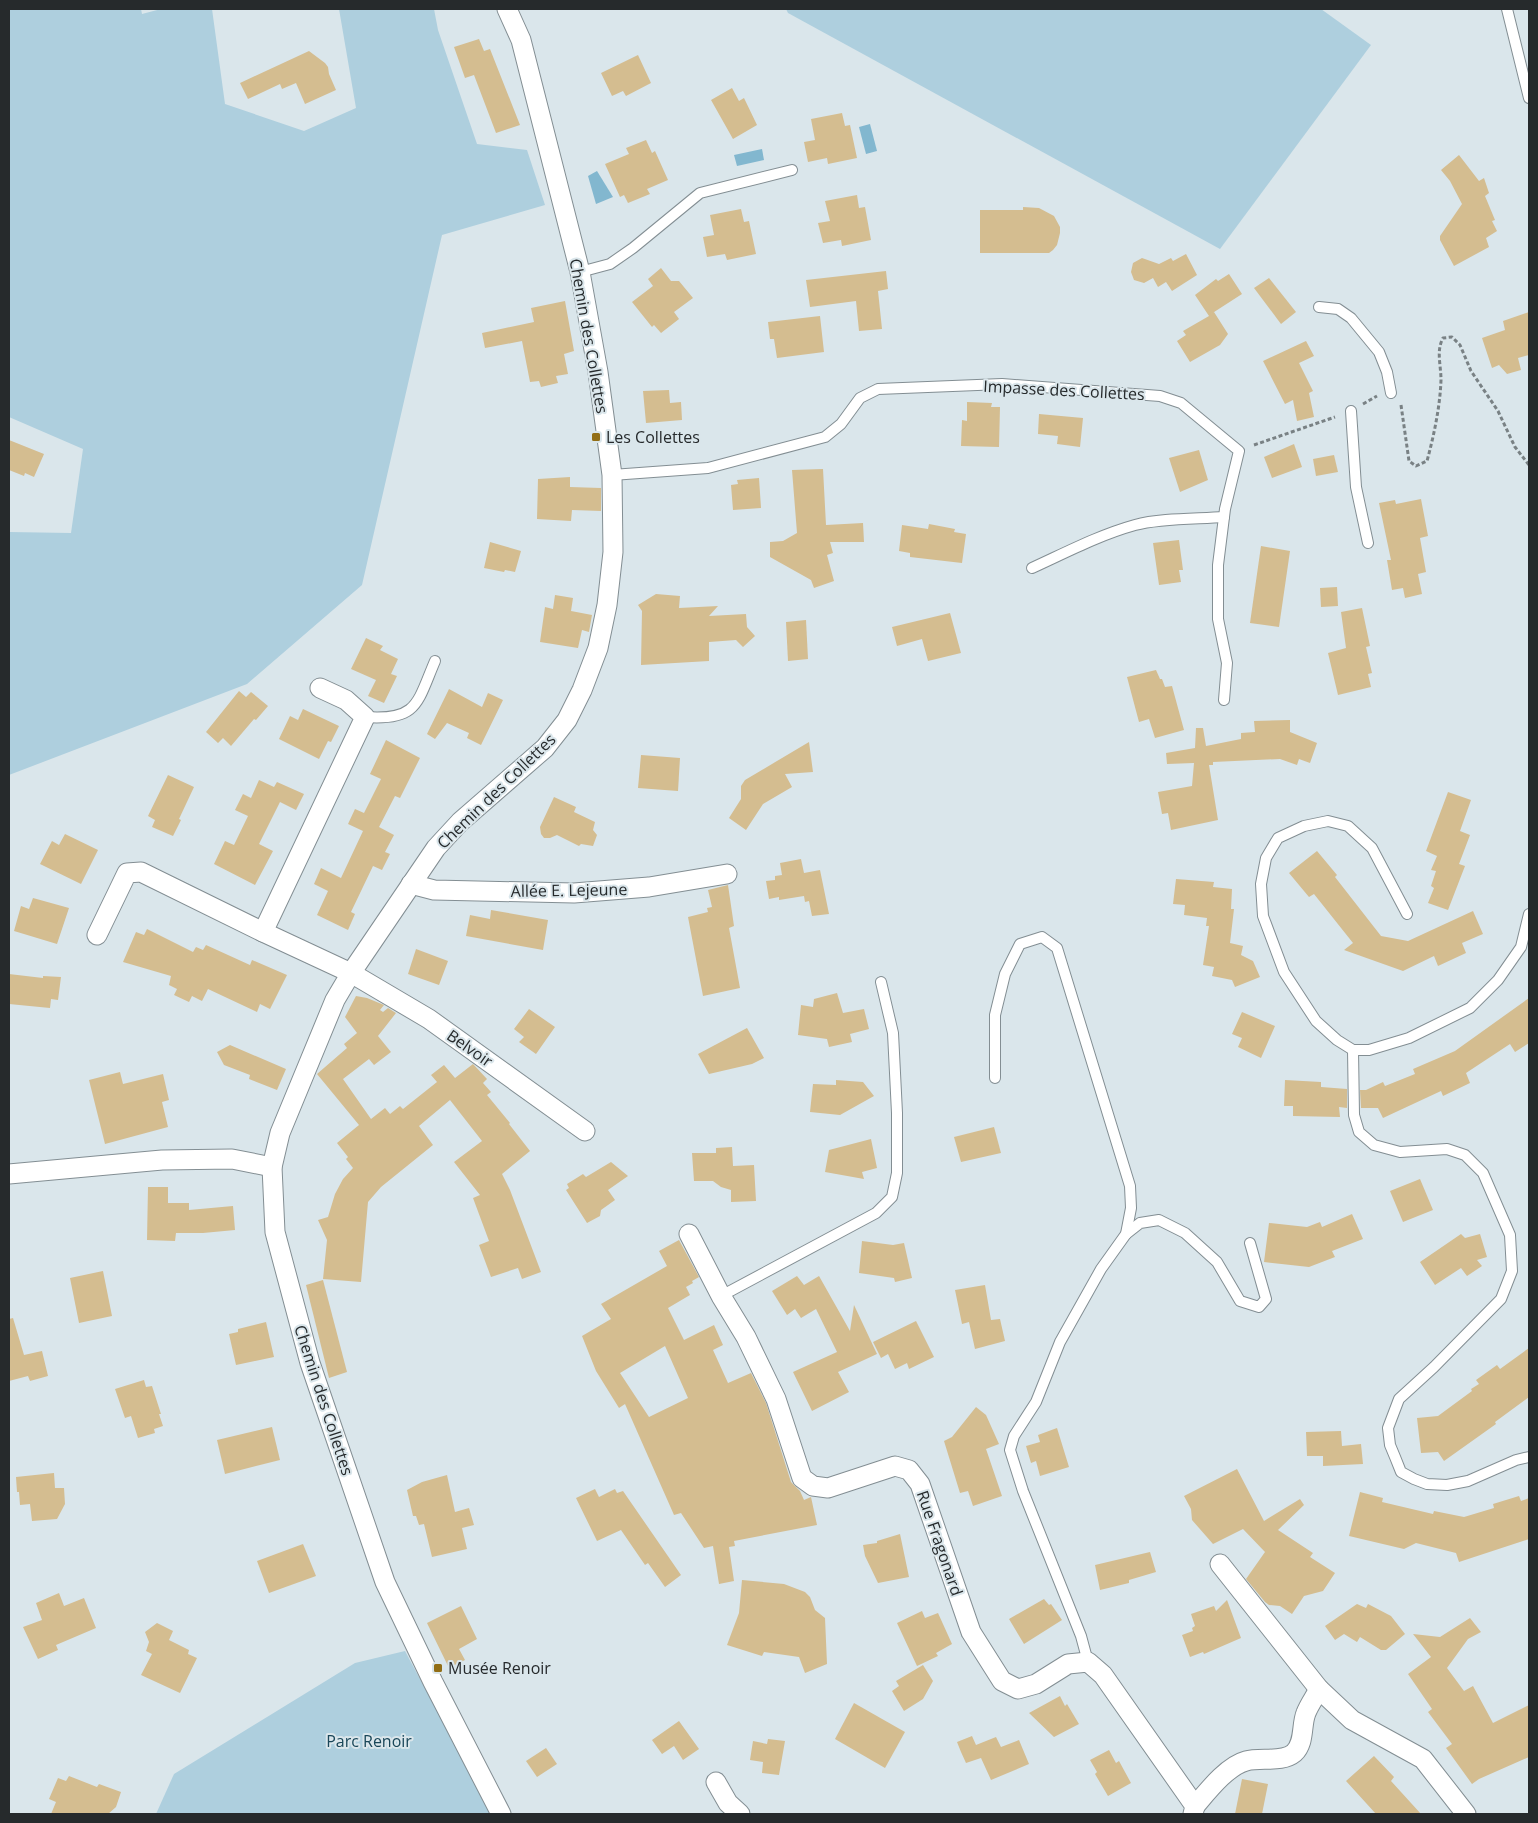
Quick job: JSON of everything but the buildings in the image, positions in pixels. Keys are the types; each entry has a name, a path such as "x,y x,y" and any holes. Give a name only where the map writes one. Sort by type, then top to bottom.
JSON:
{"street":[{"name":"Chemin des Collettes","path":"501,1814 385,1582 336,1443 308,1354 275,1232 272,1166 280,1133 335,1000 351,972 436,848 460,822 545,748 567,720 582,690 598,648 608,605 613,552 612,475 598,372 580,272 521,40 507,9"},
{"path":"263,932 365,717 346,700 320,688"},
{"path":"97,935 127,873 141,872 263,932 351,972"},
{"name":"Allée E. Lejeune","path":"411,884 434,890 574,893 649,887 727,874"},
{"name":"Belvoir","path":"351,972 429,1019 585,1131"},
{"path":"9,1174 162,1160 232,1159 272,1166"},
{"name":"Rue Fragonard","path":"689,1234 721,1296 746,1336 776,1399 802,1478 813,1486 828,1488 895,1466 909,1470 920,1484 971,1632 1002,1681 1018,1689 1036,1684 1068,1664 1088,1662"},
{"path":"1220,1564 1319,1689 1352,1720 1423,1759 1466,1814"},
{"path":"1088,1662 1104,1675 1194,1810 1220,1777 1243,1761 1259,1758 1284,1758 1293,1754 1299,1746 1305,1713 1319,1689"},
{"path":"716,1782 728,1803 740,1814"}],"lane":[{"path":"1507,9 1529,98"},
{"path":"580,272 610,264 633,248 700,193 792,170"},
{"path":"1319,307 1338,309 1351,318 1379,352 1387,372 1391,393"},
{"name":"Impasse des Collettes","path":"612,475 708,468 825,437 841,424 860,398 878,389 1002,384 1160,396 1181,403 1239,450"},
{"path":"1351,411 1356,487 1368,543"},
{"path":"1224,700 1227,663 1218,619 1218,565 1224,517 1239,450"},
{"path":"1032,568 1099,538 1136,525 1182,519 1224,517"},
{"path":"365,717 382,718 402,715 409,710 416,704 435,661"},
{"path":"1407,914 1372,848 1348,826 1328,821 1304,826 1278,838 1266,858 1261,884 1263,916 1284,972 1316,1021 1337,1040 1354,1050 1369,1050 1409,1038 1470,1008 1498,980 1521,948 1529,914"},
{"path":"994,1078 995,1015 1005,974 1020,944 1042,937 1056,948 1130,1186 1131,1208 1126,1234"},
{"path":"721,1296 876,1213 892,1197 897,1173 897,1114 893,1033 881,982"},
{"path":"1354,1050 1354,1115 1359,1132 1374,1145 1400,1152 1447,1149 1465,1156 1483,1173 1510,1235 1512,1270 1501,1299 1434,1368 1399,1399 1388,1428 1394,1457 1401,1472 1414,1479 1427,1484 1447,1485 1468,1481 1516,1460 1529,1457"},
{"path":"1088,1662 1081,1636 1023,1491 1010,1450 1014,1436 1036,1402 1060,1342 1101,1269 1126,1234 1140,1223 1159,1220 1185,1233 1216,1262 1240,1301 1259,1307 1266,1299 1250,1242"}],"path":[{"path":"1239,450 1351,411 1376,396 1391,393 1400,403 1409,461 1416,466 1427,461 1434,434 1441,381 1439,346 1443,338 1452,337 1460,345 1471,371 1498,412 1515,447 1529,465"}],"green space":[{"path":"9,9 141,9 142,14 161,9 212,9 225,104 304,131 356,108 339,9 434,9 438,30 477,144 527,150 545,205 442,235 362,585 247,684 9,775 9,532 71,533 83,449 9,417"},
{"path":"786,9 1321,9 1371,45 1220,249 788,13"},
{"name":"Parc Renoir","path":"405,1651 492,1814 156,1814 174,1774 355,1663"}],"shaded area":[{"path":"870,124 877,151 866,154 859,127"},
{"path":"762,149 764,160 737,166 734,155"},
{"path":"597,171 613,197 596,204 588,176"}],"place":[{"name":"Les Collettes","path":"596,437"},
{"name":"Musée Renoir","path":"438,1668"}]}
